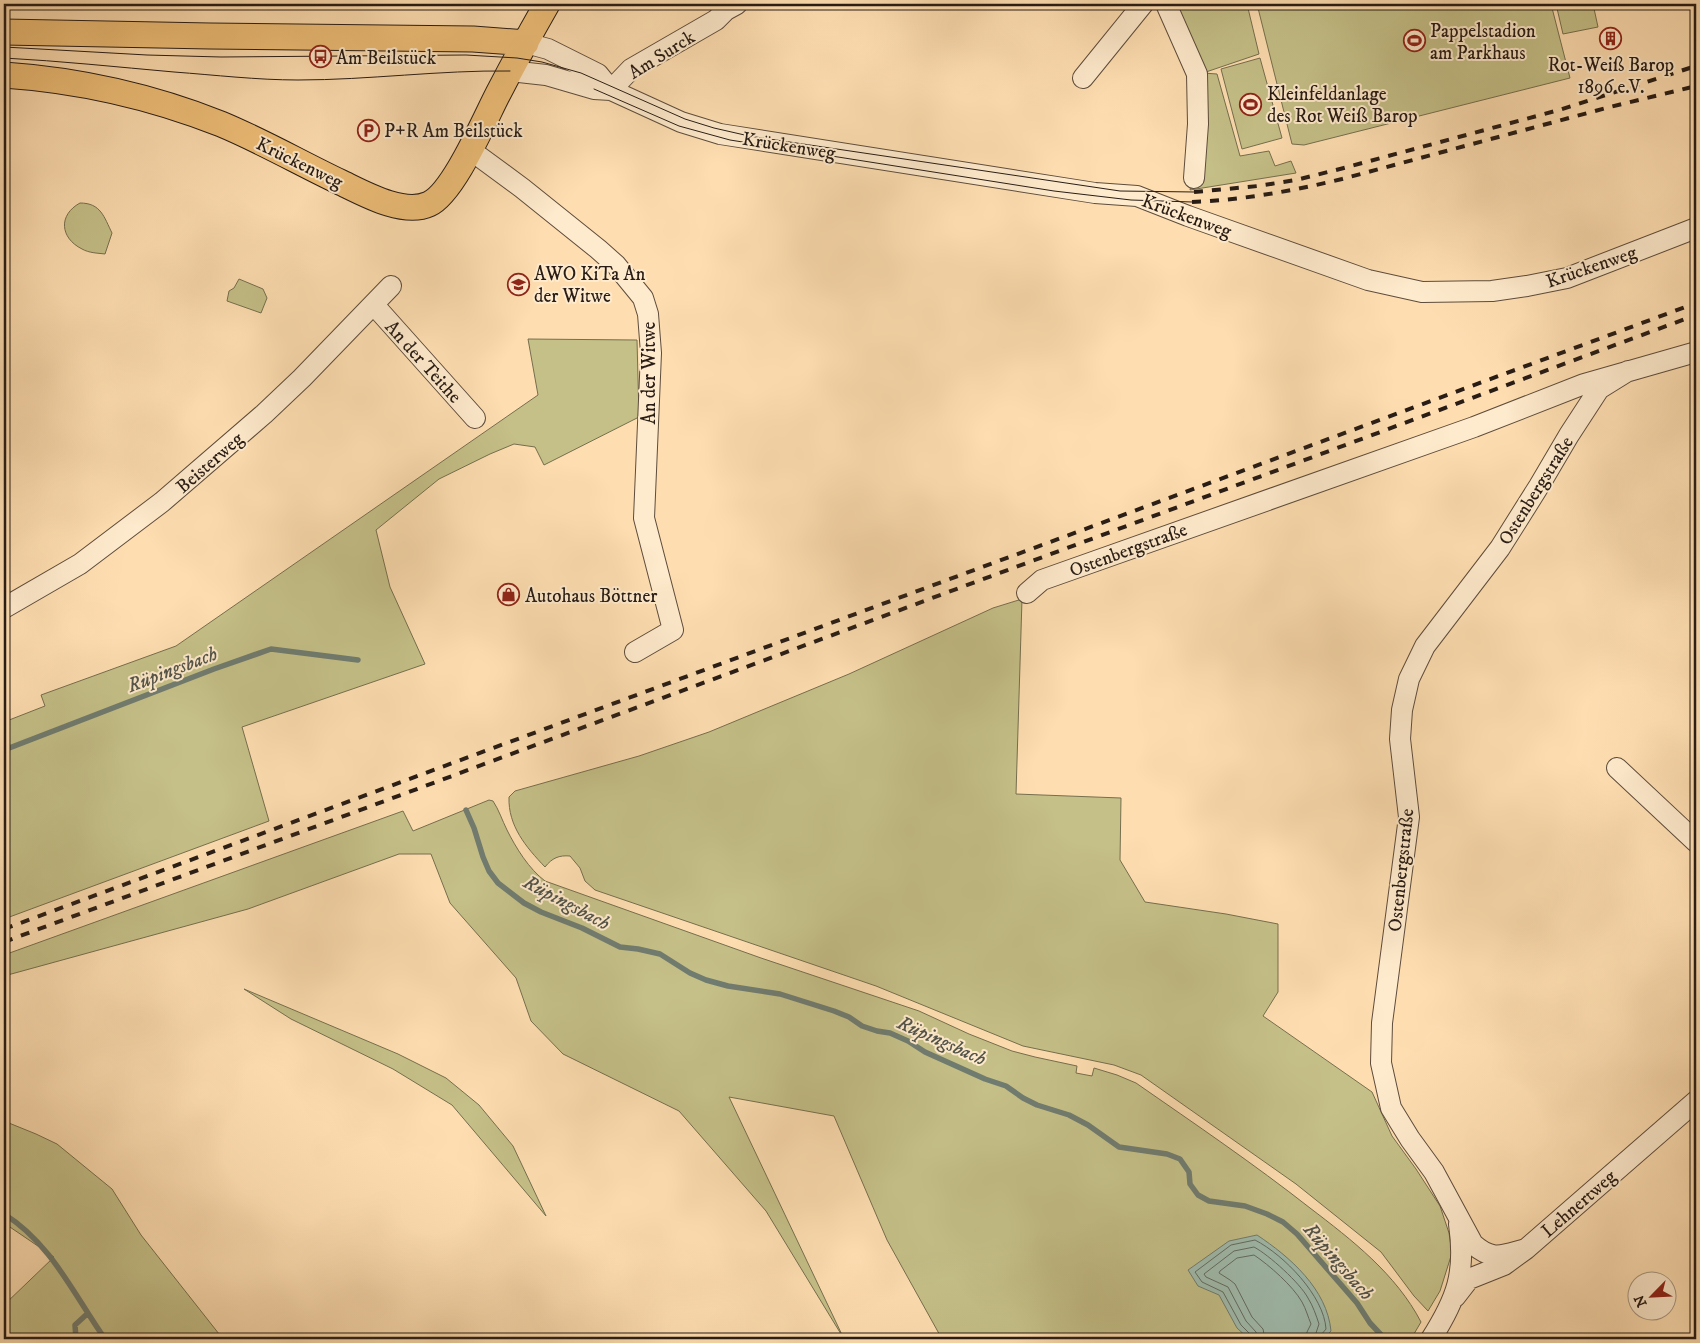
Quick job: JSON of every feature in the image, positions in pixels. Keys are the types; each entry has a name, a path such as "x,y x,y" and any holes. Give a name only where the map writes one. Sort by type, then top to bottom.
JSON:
{"main road":[{"path":"518,57 547,4"},
{"name":"Krückenweg","path":"4,32 473,39 518,57 460,169 441,195 429,204 414,208 396,206 346,185 278,150 221,124 188,112 144,99 75,84 4,75"}],"street":[{"path":"1083,78 1143,4"},
{"path":"1166,4 1197,74 1198,124 1194,178"},
{"name":"Am Surck","path":"603,90 631,69 716,20 732,7"},
{"name":"Krückenweg","path":"518,57 548,49 598,74 603,90 681,122 720,134 1086,192 1137,196 1368,280 1422,292 1492,291 1568,278 1696,228"},
{"path":"518,57 546,75 603,90"},
{"name":"An der Witwe","path":"469,149 598,249 616,265 643,298 648,314 651,353 644,518 673,630 635,652"},
{"name":"Beisterweg","path":"4,608 80,564 162,502 264,414 308,372 391,286"},
{"name":"An der Teithe","path":"374,305 475,418"},
{"name":"Ostenbergstraße","path":"1027,593 1042,580 1474,427 1584,384 1696,352"},
{"name":"Ostenbergstraße","path":"1526,1248 1499,1256 1483,1252 1474,1244 1434,1172 1410,1139 1391,1108 1381,1063 1382,1024 1409,817 1400,739 1402,710 1410,679 1425,646 1500,548 1568,435 1599,389 1628,371"},
{"path":"1617,768 1696,842"},
{"name":"Lehnertweg","path":"1455,1296 1469,1280 1504,1265 1526,1248 1696,1101"},
{"name":"Ostenbergstraße","path":"1431,1339 1455,1296 1461,1268 1461,1242 1457,1212"}],"shaded area":[{"path":"1164,4 1247,4 1259,54 1203,73 1217,74 1240,156 1269,151 1275,166 1291,161 1296,173 1190,190 1196,159 1197,74"},
{"name":"Pappelstadion am Parkhaus","path":"1257,4 1551,4 1570,78 1304,145 1292,144"},
{"path":"1556,4 1593,4 1598,27 1563,34"},
{"name":"Kleinfeldanlage des Rot Weiß Barop","path":"1260,58 1282,138 1242,149 1221,69"},
{"path":"80,203 93,205 101,212 107,222 112,233 105,254 82,249 69,239 66,233 65,220 73,208"},
{"path":"239,279 263,289 267,298 261,313 227,301 229,291 234,288"},
{"path":"528,339 637,340 639,417 544,465 535,447 514,444 490,454 439,479 376,530 390,587 425,664 242,727 269,821 4,919 4,722 45,706 41,695 176,646 538,395"},
{"path":"1022,599 1016,794 1121,798 1120,860 1145,902 1278,924 1278,992 1263,1016 1372,1092 1392,1136 1440,1206 1449,1233 1452,1253 1440,1291 1428,1311 1414,1296 1381,1252 1296,1184 1141,1075 1114,1065 1023,1046 876,986 595,890 585,881 580,868 570,856 556,858 545,867 525,844 515,827 509,808 509,797 515,791 639,756 709,732 849,674 993,608"},
{"path":"489,800 495,804 523,858 545,881 761,958 919,1011 1012,1051 1077,1066 1076,1073 1092,1076 1094,1068 1136,1083 1224,1144 1357,1245 1399,1288 1421,1322 1411,1339 942,1339 887,1240 834,1116 729,1097 844,1339 766,1211 679,1111 563,1054 531,1021 516,978 450,903 431,854 399,854 248,909 4,976 4,955 403,811 413,831"},
{"path":"244,989 398,1054 446,1078 479,1105 513,1146 546,1216 452,1105 393,1069 291,1019"},
{"path":"4,1121 57,1144 112,1189 141,1235 223,1339 4,1339 4,1305 54,1257 4,1223"}],"water":[{"path":"1257,1235 1282,1253 1315,1288 1328,1316 1331,1331 1323,1339 1249,1339 1237,1328 1219,1295 1198,1286 1188,1270 1229,1241"}],"waterway":[{"name":"Rüpingsbach","path":"4,750 271,649 358,660"},
{"name":"Rüpingsbach","path":"466,810 489,871 498,883 524,903 541,912 582,928 620,947 660,954 690,973 706,980 728,986 780,994 834,1011 849,1017 862,1026 890,1033 908,1041 925,1052 985,1079 1006,1086 1037,1105 1069,1115 1088,1125 1119,1147 1167,1154 1180,1159 1189,1172 1190,1184 1198,1195 1209,1201 1245,1206 1267,1214 1283,1222 1297,1234 1357,1303 1370,1323 1385,1339"},
{"path":"4,1214 21,1226 61,1271 105,1339"},
{"path":"76,1339 75,1325 87,1314"}],"tram line":[{"path":"4,47 221,57 466,55 517,58 542,62 581,73 685,119 749,136 1120,191 1194,192"},
{"path":"4,58 283,80 325,80 457,72 510,71"},
{"path":"594,89 679,126 730,140 1054,191 1131,200 1192,202"}],"railway":[{"path":"1194,192 1258,186 1296,180 1340,169 1559,110 1696,66"},
{"path":"1192,202 1249,197 1342,179 1610,107 1696,86"},
{"path":"4,929 1696,303"},
{"path":"4,942 1696,315"}],"place":[{"name":"Rot-Weiß Barop 1896 e.V.","path":"1611,38"},
{"name":"Pappelstadion am Parkhaus","path":"1414,41"},
{"name":"Am Beilstück","path":"320,57"},
{"name":"Kleinfeldanlage des Rot Weiß Barop","path":"1251,104"},
{"name":"P+R Am Beilstück","path":"368,130"},
{"name":"AWO KiTa An der Witwe","path":"518,284"},
{"name":"Autohaus Böttner","path":"509,595"}]}
